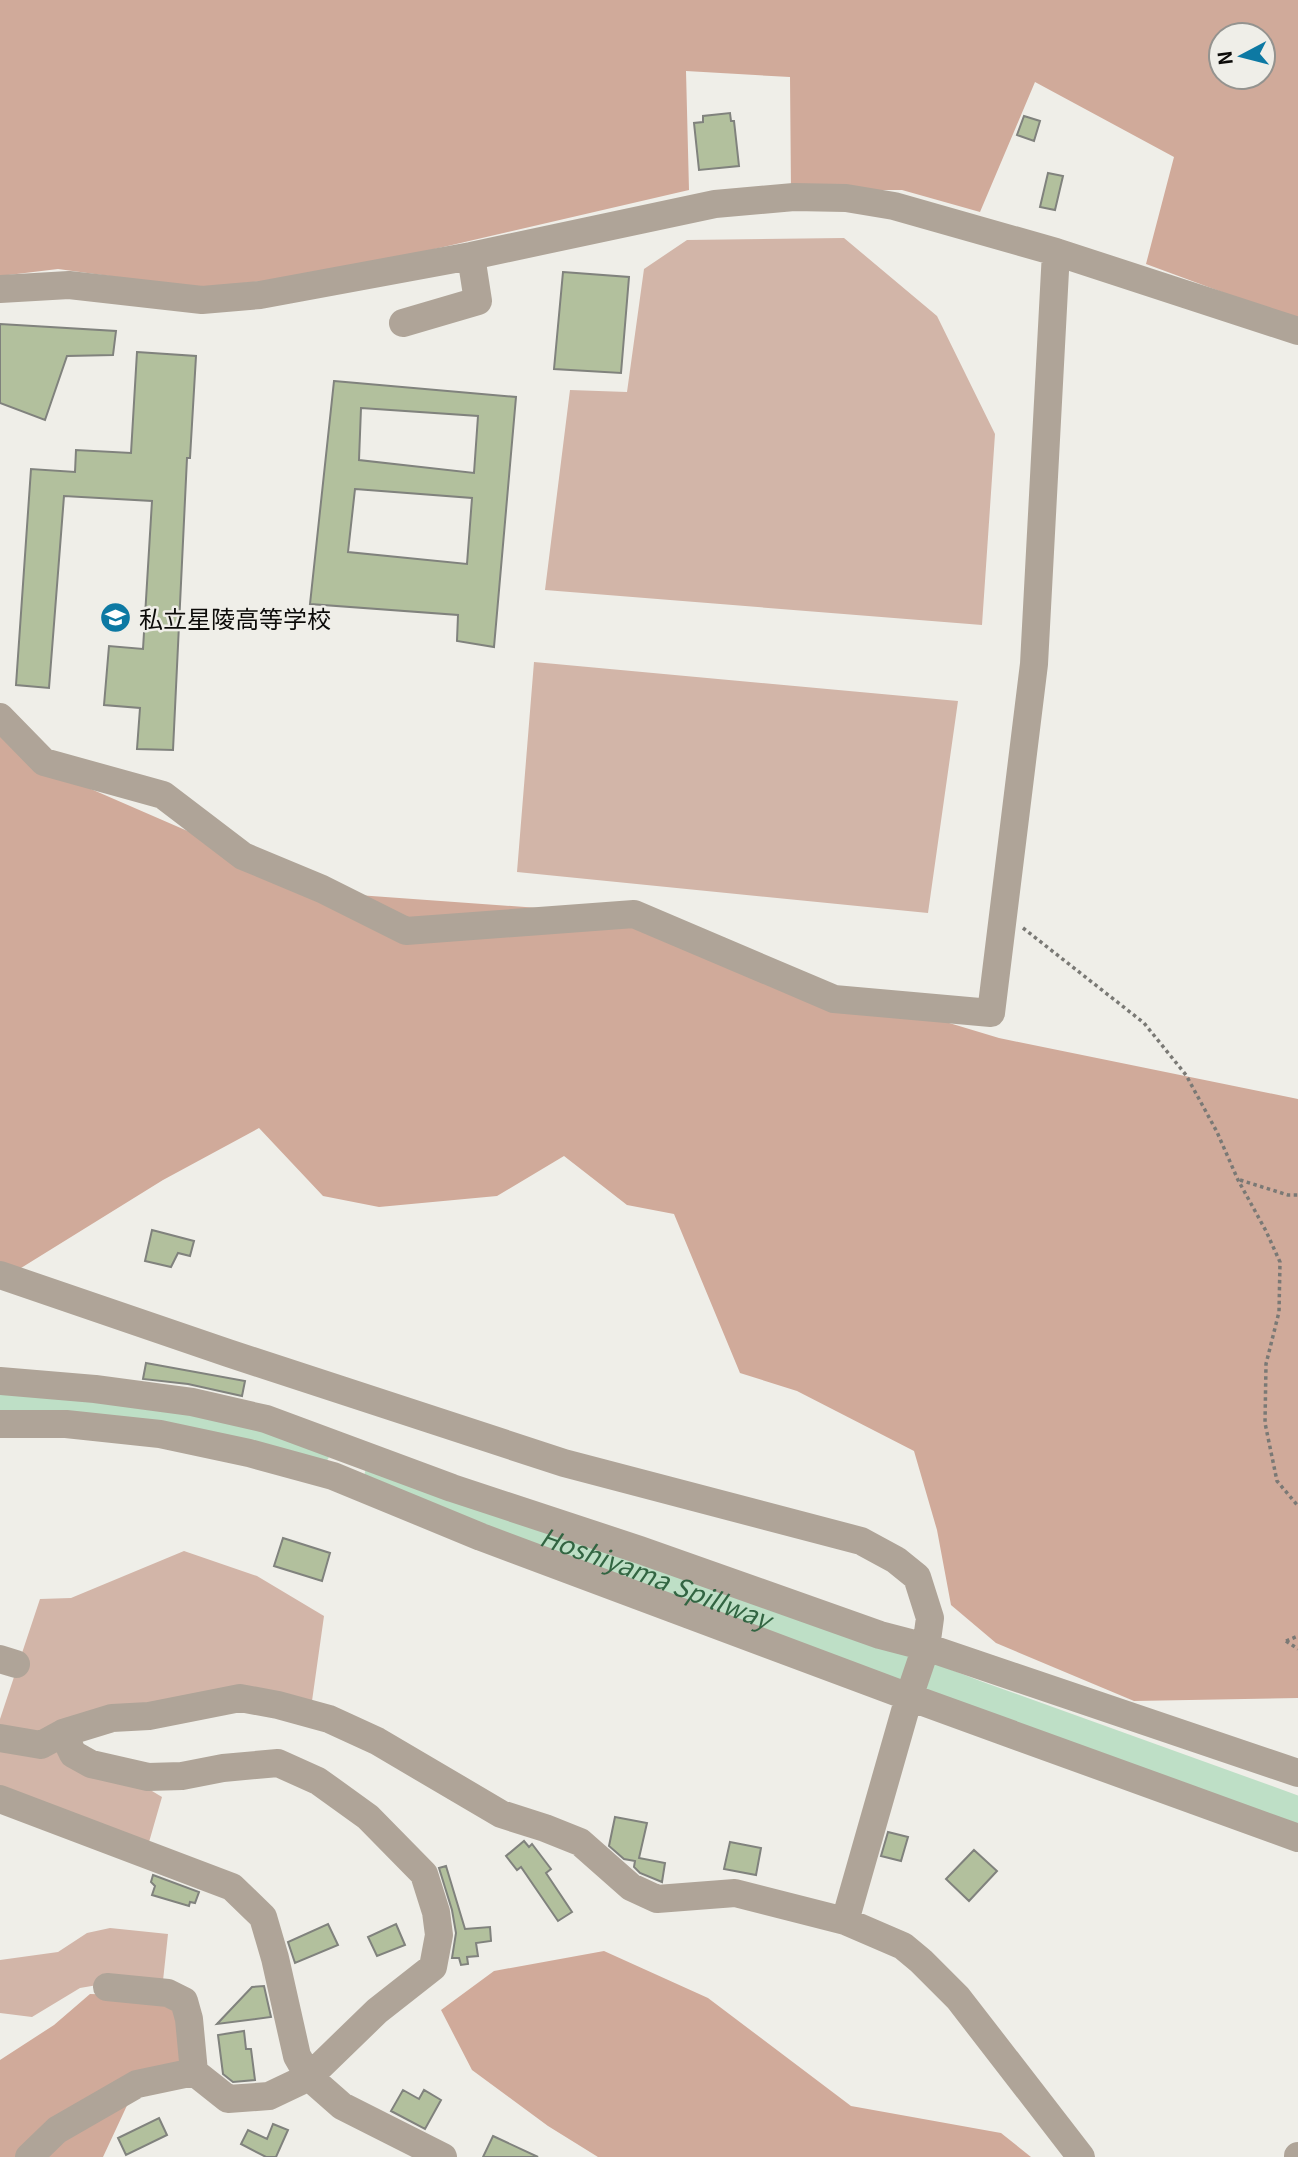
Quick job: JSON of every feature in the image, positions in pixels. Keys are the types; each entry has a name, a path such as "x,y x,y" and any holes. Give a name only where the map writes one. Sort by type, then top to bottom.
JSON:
{"street":[{"path":"0,289 69,285 202,300 260,295 471,256 715,204 794,197 846,198 894,206 1056,252 1298,331"},
{"path":"0,717 44,762 163,795 243,856 321,889 406,931 634,915 834,999 991,1013 1034,664 1056,252"},
{"path":"403,323 478,301 471,256"},
{"path":"0,1275 564,1463 861,1541 895,1560 917,1577 930,1618 926,1647 909,1697 845,1922"},
{"path":"0,1381 95,1389 192,1402 266,1419 452,1488 640,1550 880,1635 926,1647 1298,1773"},
{"path":"0,1424 66,1424 159,1434 249,1453 333,1476 481,1537 909,1697 1298,1838"},
{"path":"0,1738 41,1745 63,1733 112,1718 149,1716 240,1698 329,1719 377,1741 501,1814 580,1842 631,1887 657,1899 735,1893 845,1922 903,1946 958,1998 1081,2157"},
{"path":"63,1733 73,1754 91,1764 148,1777 182,1776 223,1768 278,1763 318,1782 368,1817 424,1874 436,1912 439,1935 433,1967 377,2011 309,2077 269,2096 228,2099 194,2072 189,2019 184,2001 167,1993 107,1987"},
{"path":"0,1799 232,1887 263,1917 297,2056 309,2077 342,2106 443,2157"},
{"path":"30,2157 57,2130 137,2084 194,2072"}],"path":[{"path":"1018,924 1144,1023 1186,1075 1266,1231 1280,1262 1279,1312 1266,1364 1265,1423 1277,1481 1298,1506"},
{"path":"1238,1180 1288,1195 1298,1195"},
{"path":"1298,1636 1286,1641 1298,1649"}],"shaded area":[{"path":"0,0 1298,0 1298,320 1146,264 1174,157 1035,82 980,212 902,190 791,190 790,77 686,71 689,190 327,274 198,288 58,269 0,276"},
{"path":"844,238 937,316 995,434 982,625 545,590 570,390 627,392 644,269 687,240"},
{"path":"534,662 958,701 928,913 517,872"},
{"path":"0,724 38,766 330,893 649,916 690,945 999,1038 1298,1099 1298,1698 1134,1701 996,1643 951,1605 937,1530 914,1451 797,1391 740,1373 674,1214 627,1205 564,1156 497,1196 379,1207 323,1196 259,1128 163,1180 0,1281"},
{"path":"184,1551 257,1576 324,1616 312,1701 185,1709 67,1740 162,1797 147,1849 0,1804 0,1719 40,1599 71,1598"},
{"path":"110,1928 168,1934 162,1990 109,1983 80,1988 32,2017 0,2013 0,1960 58,1952 87,1933"},
{"path":"604,1951 708,1998 851,2106 1001,2133 1031,2157 598,2157 548,2126 472,2070 441,2010 494,1971"},
{"path":"90,1994 173,1996 190,2073 137,2084 103,2157 0,2157 0,2060 54,2025"}],"building":[{"path":"730,113 731,121 734,121 739,166 699,170 694,123 703,122 703,116"},
{"path":"1024,116 1040,121 1034,141 1017,135"},
{"path":"1048,173 1063,176 1055,210 1040,207"},
{"path":"563,272 629,277 621,373 554,369"},
{"path":"0,324 116,331 113,355 67,356 45,420 0,403"},
{"path":"137,352 196,356 190,458 187,458 173,750 137,749 140,708 104,705 109,646 143,649 152,501 64,496 49,688 16,685 31,469 75,472 76,450 131,453"},
{"path":"334,381 516,397 494,647 457,641 458,615 310,604","holes":["361,408 478,416 474,473 359,460","355,489 472,498 467,564 348,552"]},
{"path":"152,1230 194,1241 190,1256 178,1253 171,1267 145,1261"},
{"path":"146,1363 245,1381 242,1396 188,1384 143,1379"},
{"path":"283,1538 330,1553 322,1581 274,1566"},
{"path":"615,1817 647,1823 639,1858 665,1863 662,1882 640,1873 634,1867 635,1861 624,1859 609,1846"},
{"path":"888,1832 908,1837 901,1861 881,1856"},
{"path":"524,1841 529,1847 532,1844 551,1869 546,1873 572,1912 558,1921 521,1867 517,1870 506,1856"},
{"path":"730,1842 761,1848 756,1875 724,1869"},
{"path":"974,1850 997,1871 969,1901 946,1879"},
{"path":"446,1866 465,1929 490,1927 491,1941 476,1943 478,1956 467,1957 468,1964 461,1965 459,1958 452,1958 456,1933 439,1868"},
{"path":"153,1875 199,1892 195,1903 190,1902 189,1906 152,1895 155,1886 151,1882"},
{"path":"328,1924 338,1945 295,1963 288,1942"},
{"path":"396,1924 405,1945 377,1956 368,1937"},
{"path":"264,1986 271,2017 217,2024 252,1987"},
{"path":"244,2031 246,2049 251,2049 255,2080 233,2082 223,2074 218,2035"},
{"path":"403,2090 419,2099 424,2090 441,2100 425,2129 391,2111"},
{"path":"159,2118 167,2135 126,2155 118,2138"},
{"path":"273,2124 288,2130 276,2157 266,2157 241,2144 248,2130 267,2139"},
{"path":"493,2136 538,2157 483,2157"}],"waterway":[{"name":"Hoshiyama Spillway","path":"0,1403 119,1407 199,1418 276,1437 313,1450"},
{"name":"Hoshiyama Spillway","path":"382,1476 630,1565 976,1698 1298,1814"}],"place":[{"name":"私立星陵高等学校","path":"116,617"}]}
